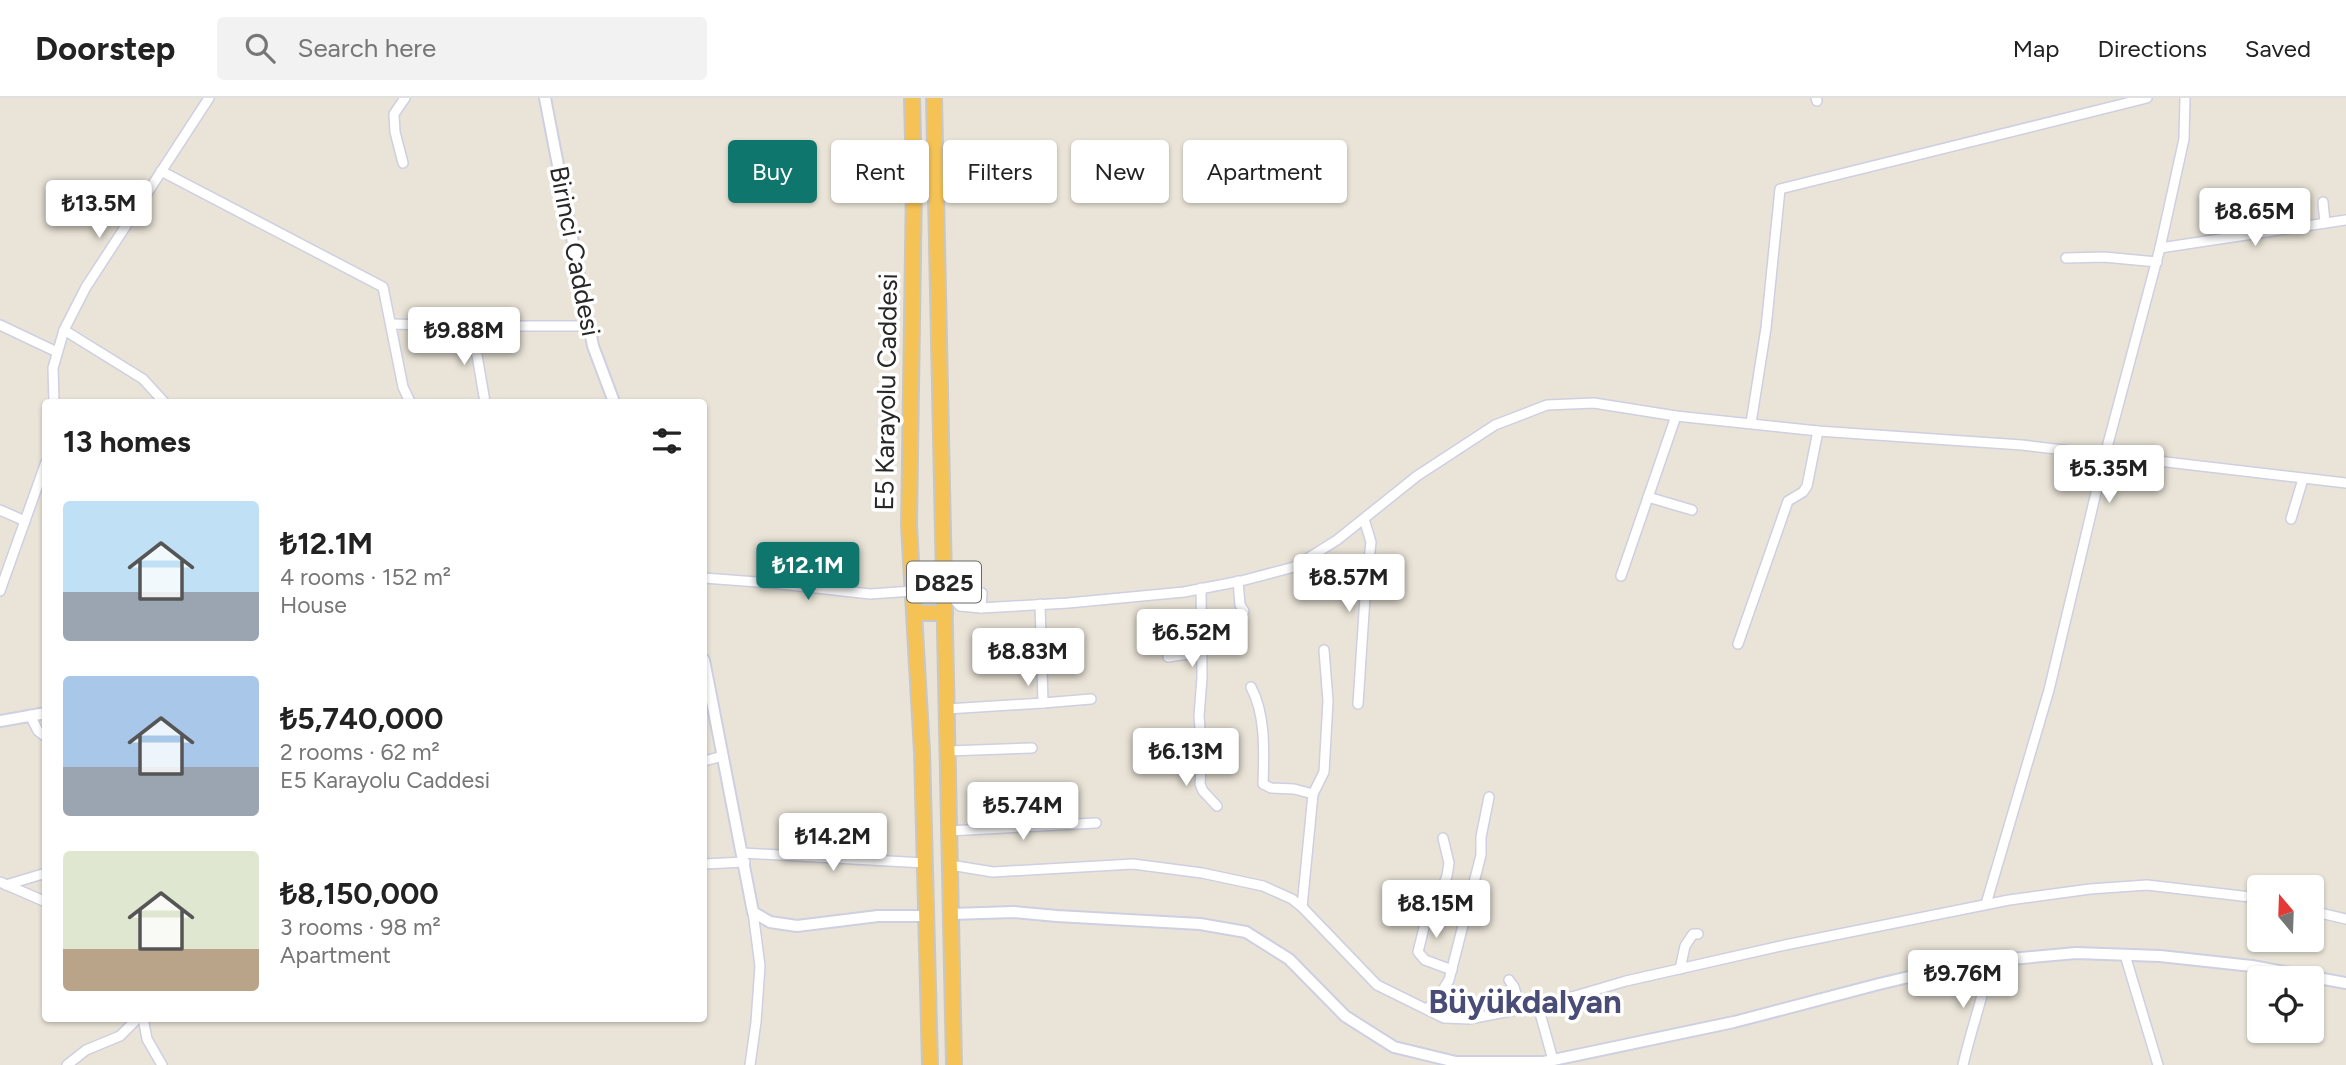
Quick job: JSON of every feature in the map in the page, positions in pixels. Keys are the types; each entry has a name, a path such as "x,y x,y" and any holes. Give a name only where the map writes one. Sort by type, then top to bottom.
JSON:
{"highway":[{"name":"E5 Karayolu Caddesi","path":"912,98 914,183 909,526 922,752 930,1065"},
{"name":"E5 Karayolu Caddesi","path":"934,98 954,1065"},
{"path":"912,584 944,583"},
{"path":"914,613 945,613"}],"street":[{"path":"54,399 57,352 64,330 86,287 209,98"},
{"path":"403,163 395,132 394,114 405,98"},
{"name":"Birinci Caddesi","path":"545,98 593,345 613,399"},
{"path":"1751,423 1766,328 1780,189 2147,98"},
{"path":"1986,904 2049,690 2105,456 2157,262 2184,139 2185,98"},
{"path":"161,171 383,288 403,387 409,399"},
{"path":"2323,202 2325,223"},
{"path":"2245,218 2245,235"},
{"path":"2160,248 2346,220"},
{"path":"2066,258 2104,257 2157,262"},
{"path":"391,324 589,326"},
{"path":"0,325 57,352"},
{"path":"472,326 484,399"},
{"path":"64,330 143,379 161,399"},
{"path":"944,583 960,606 981,608 1201,588 1294,567 1337,540 1418,476 1495,425 1547,405 1594,403 1676,416 1818,432 2022,445 2346,482"},
{"path":"1621,576 1676,416"},
{"path":"1738,644 1788,500 1803,492 1807,486 1818,432"},
{"path":"0,592 42,473"},
{"path":"2291,519 2303,479"},
{"path":"1648,497 1692,510"},
{"path":"0,510 25,521"},
{"path":"1358,704 1371,542 1364,519"},
{"path":"707,578 870,594 912,584"},
{"path":"1238,581 1240,606 1244,611"},
{"path":"1201,588 1200,784 1217,806"},
{"path":"981,608 982,593"},
{"path":"1040,604 1043,703"},
{"path":"1168,657 1188,654 1202,646"},
{"path":"1302,906 1313,794 1325,772 1328,701 1324,650"},
{"path":"707,686 744,858 760,966 750,1065"},
{"path":"1251,687 1261,713 1263,784 1271,788 1294,789 1313,794"},
{"path":"947,709 1091,699"},
{"path":"0,721 42,714"},
{"path":"30,715 42,734"},
{"path":"948,751 1032,748"},
{"path":"707,760 723,756"},
{"path":"1427,1009 1443,991 1452,970 1481,855 1481,837 1489,797"},
{"path":"948,831 1096,823"},
{"path":"1443,838 1449,863 1447,876 1439,896 1430,903 1418,952 1425,960 1452,970"},
{"path":"707,864 744,858 925,863"},
{"path":"950,865 993,872 1133,864 1202,873 1263,886 1302,906 1377,985 1444,1018 1469,1019 1521,1010 1626,981 1785,945 1986,904 2090,889 2147,885 2247,895"},
{"path":"3,884 42,874"},
{"path":"3,884 42,900"},
{"path":"753,912 770,922 797,926 878,916 926,916"},
{"path":"951,914 1014,912 1200,924 1246,932 1289,958 1345,1016 1394,1047 1456,1062 1547,1062 1734,1022 1968,963 2076,953 2160,956 2252,966 2346,984"},
{"path":"2324,914 2346,919"},
{"path":"1680,969 1685,946 1693,934 1698,934"},
{"path":"2125,955 2158,1065"},
{"path":"1963,1065 1991,961"},
{"path":"1509,980 1521,1010"},
{"path":"1538,1006 1547,1062"},
{"path":"67,1065 86,1050 120,1037 137,1022"},
{"path":"142,1022 147,1039 162,1065"}],"district":[{"name":"Büyükdalyan","path":"1525,1001"}]}
